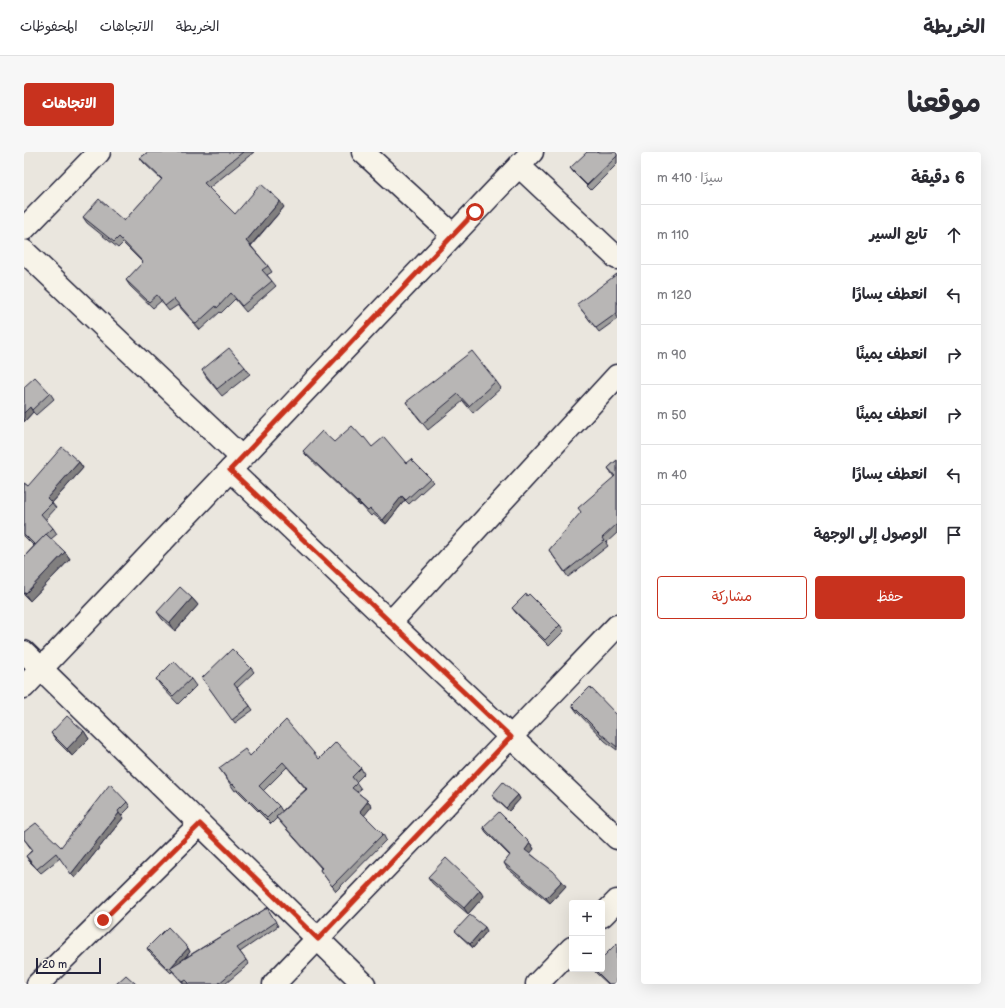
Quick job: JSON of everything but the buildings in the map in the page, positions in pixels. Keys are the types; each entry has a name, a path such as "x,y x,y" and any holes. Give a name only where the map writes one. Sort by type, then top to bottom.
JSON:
{"street":[{"path":"24,229 99,152"},
{"path":"363,152 453,235"},
{"path":"24,687 526,159 617,258"},
{"path":"24,251 236,464 390,623 617,838"},
{"path":"390,623 617,376"},
{"path":"274,984 617,626"},
{"path":"24,652 364,984"},
{"path":"38,984 200,824"},
{"path":"605,913 617,901"},
{"path":"538,984 569,951"}],"route":[{"path":"103,920 200,824 318,939 511,737 230,470 475,212"}]}
